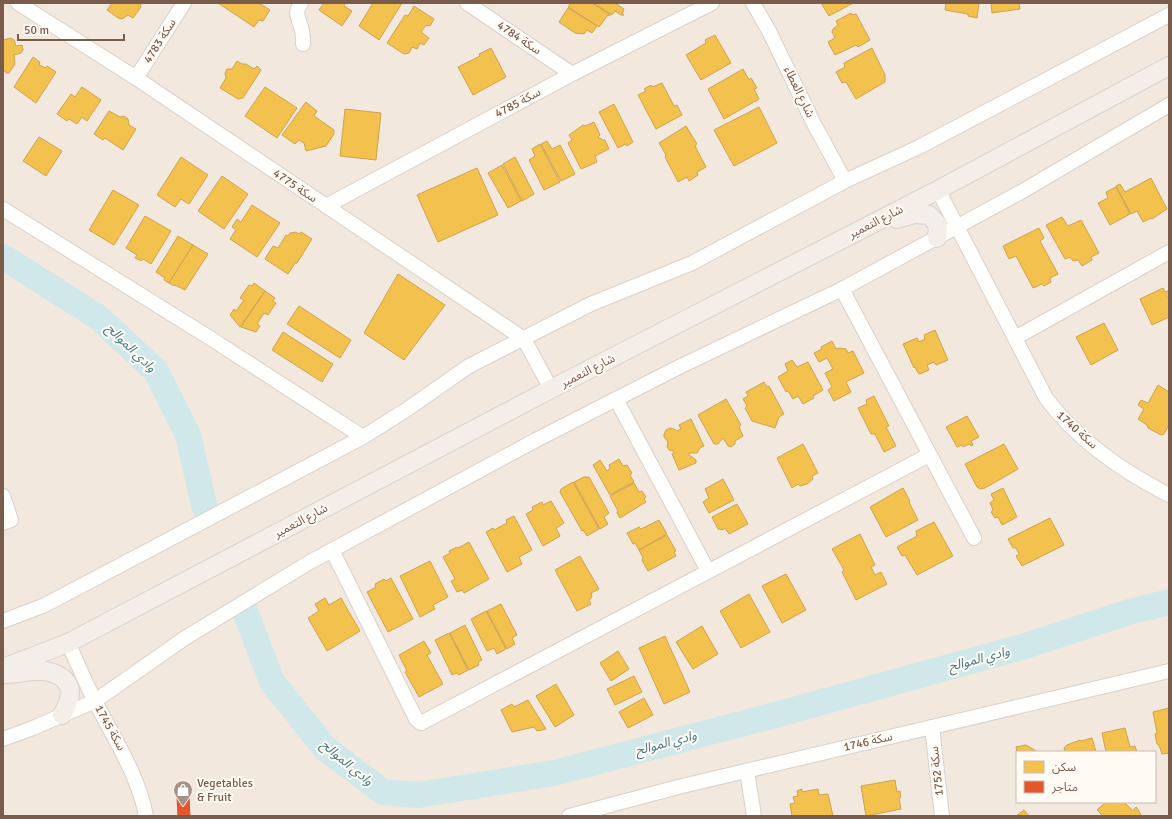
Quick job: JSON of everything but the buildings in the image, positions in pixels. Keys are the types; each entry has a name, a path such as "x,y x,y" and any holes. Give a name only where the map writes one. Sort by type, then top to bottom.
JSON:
{"main road":[{"name":"شارع التعمير","path":"3,668 68,643 551,389 879,221 1169,66"},
{"path":"879,221 914,214 929,215 938,225 937,238"},
{"path":"3,674 40,671 52,672 59,676 66,681 70,691 68,703 62,716"}],"street":[{"name":"سكة 4775","path":"18,3 136,78 524,339 551,389"},
{"name":"سكة 4783","path":"136,78 184,3"},
{"path":"301,3 297,10 303,44"},
{"name":"سكة 4784","path":"467,3 572,74"},
{"name":"سكة 4785","path":"326,206 572,74 712,3"},
{"name":"شارع العطاء","path":"753,3 769,31 814,124 845,182"},
{"path":"3,621 45,605 363,437 406,410 469,366 591,304 692,263 845,182 919,147 1169,15"},
{"path":"3,739 33,728 95,701 185,638 332,550 536,440 616,399 679,367 842,289 1021,192 1169,105"},
{"name":"سكة 1740","path":"938,190 1046,398 1069,426 1084,440 1128,472 1169,495"},
{"path":"3,209 203,334 363,437"},
{"path":"1015,338 1169,252"},
{"path":"842,289 974,538"},
{"path":"616,399 708,571"},
{"path":"332,550 416,720 421,723 929,455"},
{"path":"3,496 11,520 3,523"},
{"name":"سكة 1745","path":"68,643 95,701 119,744 135,777 146,816"},
{"name":"سكة 1746","path":"569,816 747,771 1169,670"},
{"name":"سكة 1752","path":"932,727 942,816"},
{"path":"747,771 754,816"}],"shaded area":[{"path":"3,3 1169,3 1169,816 3,816"}],"waterway":[{"name":"وادي الموالح","path":"3,257 98,317 156,371 188,435 205,509"},
{"name":"وادي الموالح","path":"245,611 272,682 325,748 383,792 418,795 554,773 779,714 1022,647 1129,612 1169,602"}],"place":[{"name":"Vegetables & Fruit","path":"183,807"}]}
